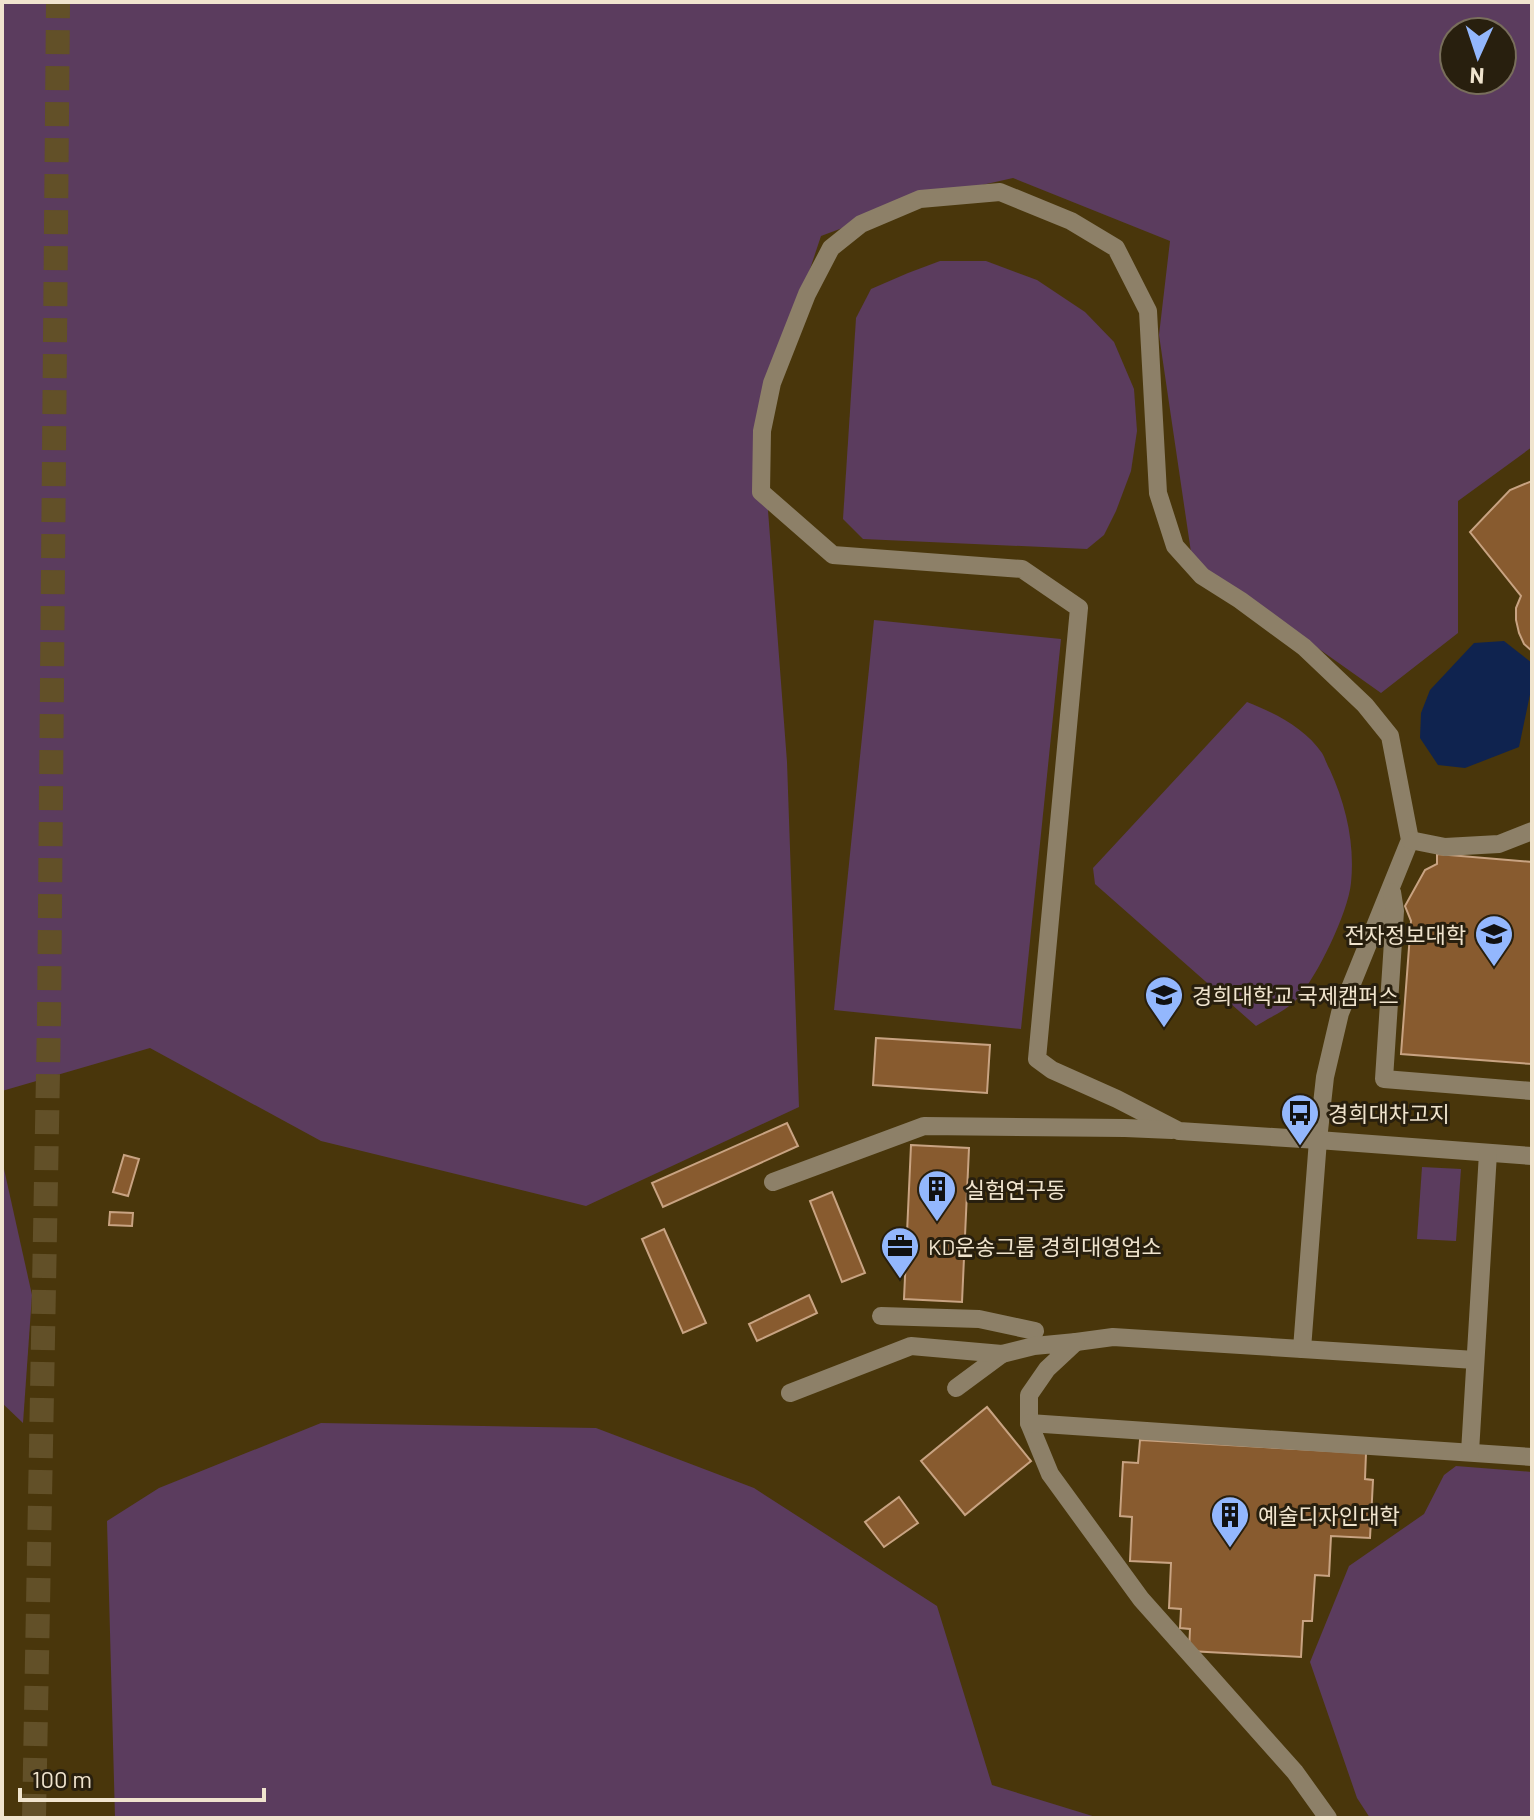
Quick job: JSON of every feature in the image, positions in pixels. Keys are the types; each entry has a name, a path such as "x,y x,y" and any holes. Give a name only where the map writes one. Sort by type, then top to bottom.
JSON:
{"street":[{"path":"1179,1131 1052,1070 1037,1059 1079,608 1022,569 833,555 761,492 762,431 772,383 807,294 831,248 861,224 920,199 1000,192 1071,221 1116,248 1148,311 1158,493 1175,546 1202,576 1304,647 1365,705 1390,736 1410,840 1340,1013 1325,1077 1302,1349"},
{"path":"1410,840 1445,847 1499,844 1532,831"},
{"path":"1392,889 1395,911 1384,1079 1532,1091"},
{"path":"773,1182 924,1126 1125,1128 1532,1156"},
{"path":"1470,1452 1488,1153"},
{"path":"881,1316 979,1319 1035,1331"},
{"path":"790,1393 911,1346 1002,1354 1034,1346 1113,1337 1475,1360"},
{"path":"1076,1342 1047,1369 1029,1395 1029,1423 1050,1474 1141,1599 1295,1772 1328,1818"},
{"path":"956,1388 1002,1354"},
{"path":"1029,1423 1532,1457"}],"shaded area":[{"path":"2,2 1532,2 1532,447 1458,501 1458,633 1381,693 1192,559 1159,335 1170,241 1013,178 920,199 821,236 772,383 762,431 787,762 799,1107 586,1206 321,1141 150,1048 2,1091"},
{"path":"940,261 986,261 1037,280 1085,312 1114,342 1134,389 1137,431 1131,471 1116,511 1104,535 1087,549 863,539 843,519 856,318 871,289"},
{"path":"874,620 1061,639 1021,1029 834,1010"},
{"path":"1247,702 1289,722 1322,753 1345,811 1352,854 1349,896 1322,961 1297,999 1256,1026 1095,884 1093,868"},
{"path":"2,1160 32,1295 23,1423 2,1403"},
{"path":"1422,1167 1461,1169 1456,1241 1417,1239"},
{"path":"321,1423 596,1428 754,1488 937,1606 992,1785 1099,1818 115,1818 107,1521 159,1488"},
{"path":"1456,1466 1532,1472 1532,1818 1370,1818 1357,1798 1310,1662 1349,1566 1424,1514 1444,1475"}],"water":[{"path":"1504,641 1532,663 1532,685 1519,747 1465,768 1438,765 1420,738 1421,713 1430,690 1474,643"}],"building":[{"path":"1532,481 1532,651 1524,644 1516,620 1516,608 1521,596 1470,532 1510,490"},
{"name":"전자정보대학","path":"1437,854 1532,862 1532,1064 1401,1054 1411,921 1405,906 1425,870 1437,864"},
{"path":"876,1038 990,1045 987,1093 873,1085"},
{"path":"787,1123 798,1146 663,1207 652,1183"},
{"name":"실험연구동","path":"911,1145 969,1148 962,1302 904,1299"},
{"path":"124,1155 139,1159 128,1196 113,1192"},
{"path":"832,1192 865,1273 842,1282 810,1201"},
{"path":"110,1212 133,1213 132,1226 109,1225"},
{"path":"664,1229 706,1323 683,1333 642,1239"},
{"path":"809,1295 817,1313 757,1341 749,1324"},
{"path":"987,1407 1031,1461 965,1515 921,1461"},
{"name":"예술디자인대학","path":"1140,1440 1366,1453 1365,1479 1373,1480 1370,1538 1331,1536 1329,1576 1315,1575 1312,1621 1303,1621 1301,1657 1189,1651 1190,1629 1180,1628 1181,1609 1169,1608 1171,1563 1130,1561 1132,1517 1120,1516 1123,1462 1138,1463"},
{"path":"899,1497 918,1523 884,1547 865,1522"}],"tunnel":[{"path":"34,1818 49,1020 58,2"}],"place":[{"name":"전자정보대학","path":"1494,968"},
{"name":"경희대학교 국제캠퍼스","path":"1164,1029"},
{"name":"경희대차고지","path":"1300,1147"},
{"name":"실험연구동","path":"937,1223"},
{"name":"KD운송그룹 경희대영업소","path":"900,1280"},
{"name":"예술디자인대학","path":"1230,1549"}]}
